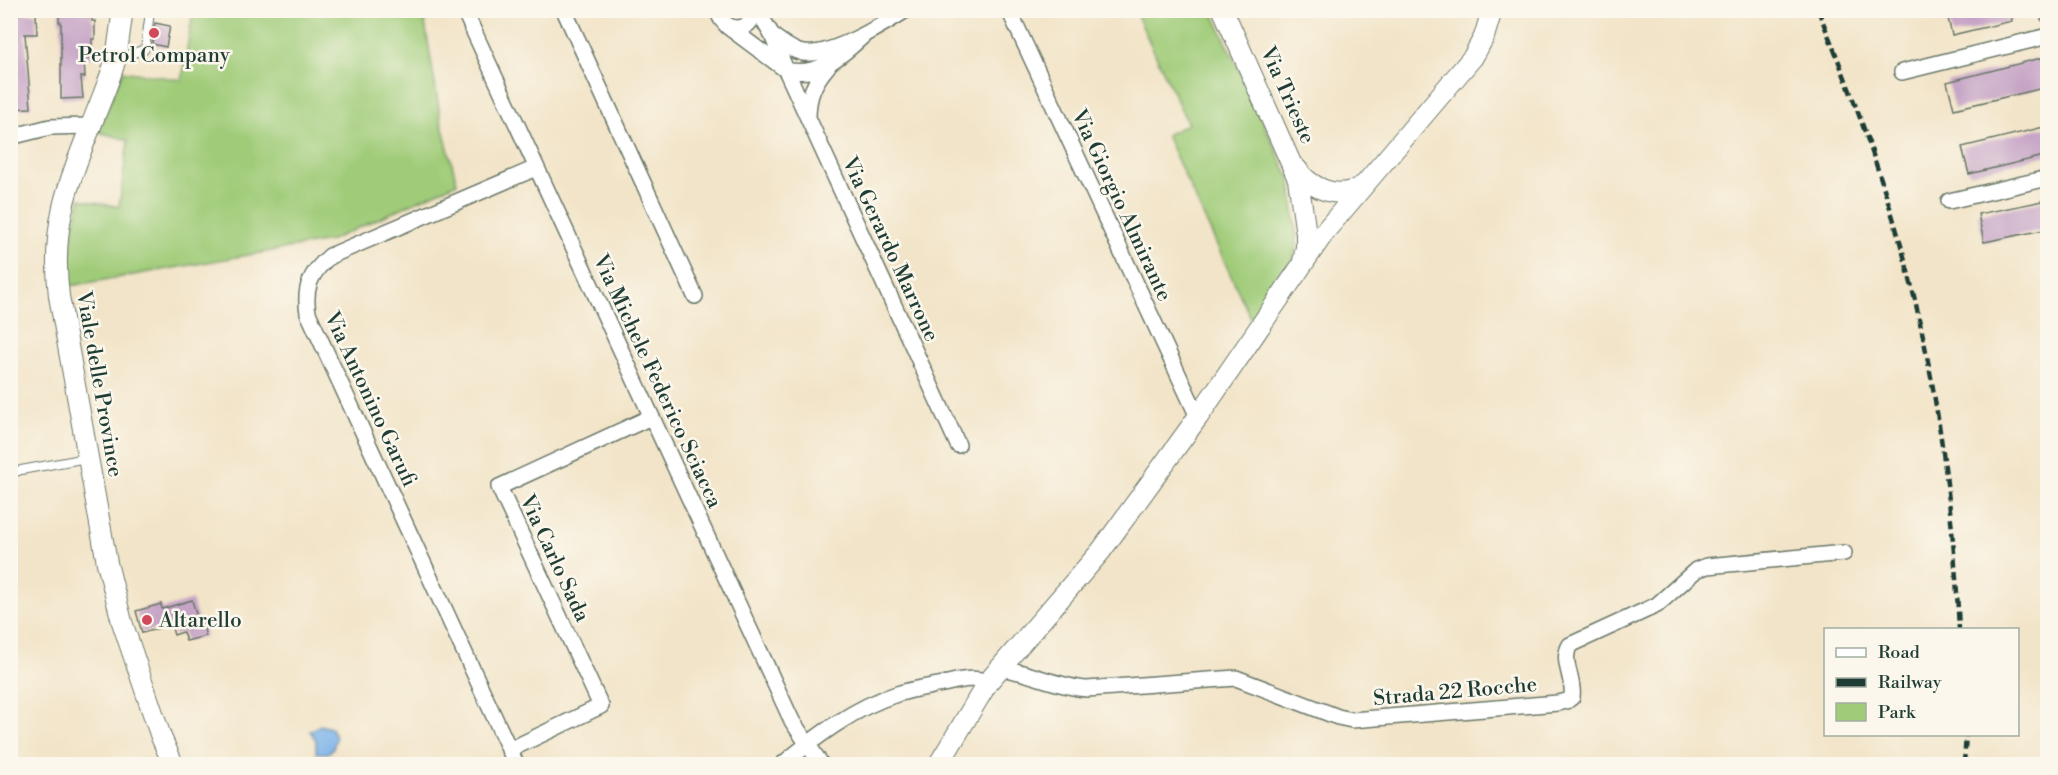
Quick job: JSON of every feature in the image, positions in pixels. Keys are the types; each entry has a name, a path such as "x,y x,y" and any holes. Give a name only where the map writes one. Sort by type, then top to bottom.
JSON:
{"street":[{"name":"Viale delle Province","path":"123,10 115,60 62,208 57,237 56,266 59,296 99,522 122,622 161,737 173,765"},
{"name":"Via Michele Federico Sciacca","path":"464,10 792,721 821,765"},
{"path":"564,10 695,296"},
{"path":"706,10 786,70 806,72 831,63"},
{"path":"722,20 732,28 745,27 753,19 756,10"},
{"name":"Via Gerardo Marrone","path":"756,10 772,35 958,445"},
{"path":"808,117 808,106 814,85 831,63 864,35 906,10"},
{"name":"Via Giorgio Almirante","path":"1009,10 1198,417"},
{"name":"Via Trieste","path":"1223,10 1294,166 1309,191"},
{"path":"939,765 994,675 1101,551 1198,417 1331,223 1473,57 1484,38 1492,10"},
{"path":"772,35 790,49 802,53 815,53 864,35"},
{"path":"1902,72 2048,36"},
{"path":"10,137 50,127 90,126"},
{"name":"Via Antonino Garufi","path":"516,765 308,314 306,298 310,280 318,266 330,256 536,168"},
{"path":"1949,201 2048,178"},
{"path":"1309,191 1339,193 1362,186"},
{"path":"1301,268 1306,247 1309,191"},
{"path":"1309,191 1312,218 1316,223 1323,225 1331,223"},
{"name":"Via Carlo Sada","path":"509,750 601,706 499,487 651,417"},
{"name":"Strada 22 Rocche","path":"994,675 1019,671 1068,686 1087,688 1236,678 1338,717 1352,720 1558,703 1572,697 1573,690 1566,658 1566,651 1570,645 1657,605 1696,570 1707,566 1844,553"},
{"path":"783,765 807,745 853,714 899,693 994,675"}],"lane":[{"path":"115,60 145,49 150,12 148,10"},
{"path":"10,474 89,458"}],"green space":[{"path":"193,11 423,11 441,121 457,183 329,241 69,286 71,239 80,199 119,207 128,140 98,132 123,71 182,80"},
{"path":"1135,11 1212,11 1291,182 1297,243 1294,258 1252,321 1166,135 1188,124"}],"water":[{"path":"320,725 331,728 336,738 333,749 328,753 316,753 316,740 310,731"}],"building":[{"path":"59,10 92,10 92,21 95,21 92,58 84,58 85,77 81,77 83,98 61,99"},
{"path":"1946,10 2010,10 2012,21 1952,35"},
{"path":"36,13 37,34 25,34 31,108 10,109 10,14"},
{"path":"155,23 170,26 166,47 152,44"},
{"path":"2045,57 2048,87 1954,109 1947,82"},
{"path":"2048,126 2048,155 1969,174 1962,147"},
{"path":"2043,201 2048,229 1984,242 1978,214"},
{"path":"192,600 199,624 202,623 206,636 186,641 183,632 174,635 171,625 142,633 136,611 161,604 162,609"}],"railway":[{"path":"1818,10 1874,158 1917,309 1940,428 1954,549 1959,628"},
{"path":"1964,764 1966,736"}],"place":[{"name":"Petrol Company","path":"154,33"},
{"name":"Altarello","path":"147,620"}]}
